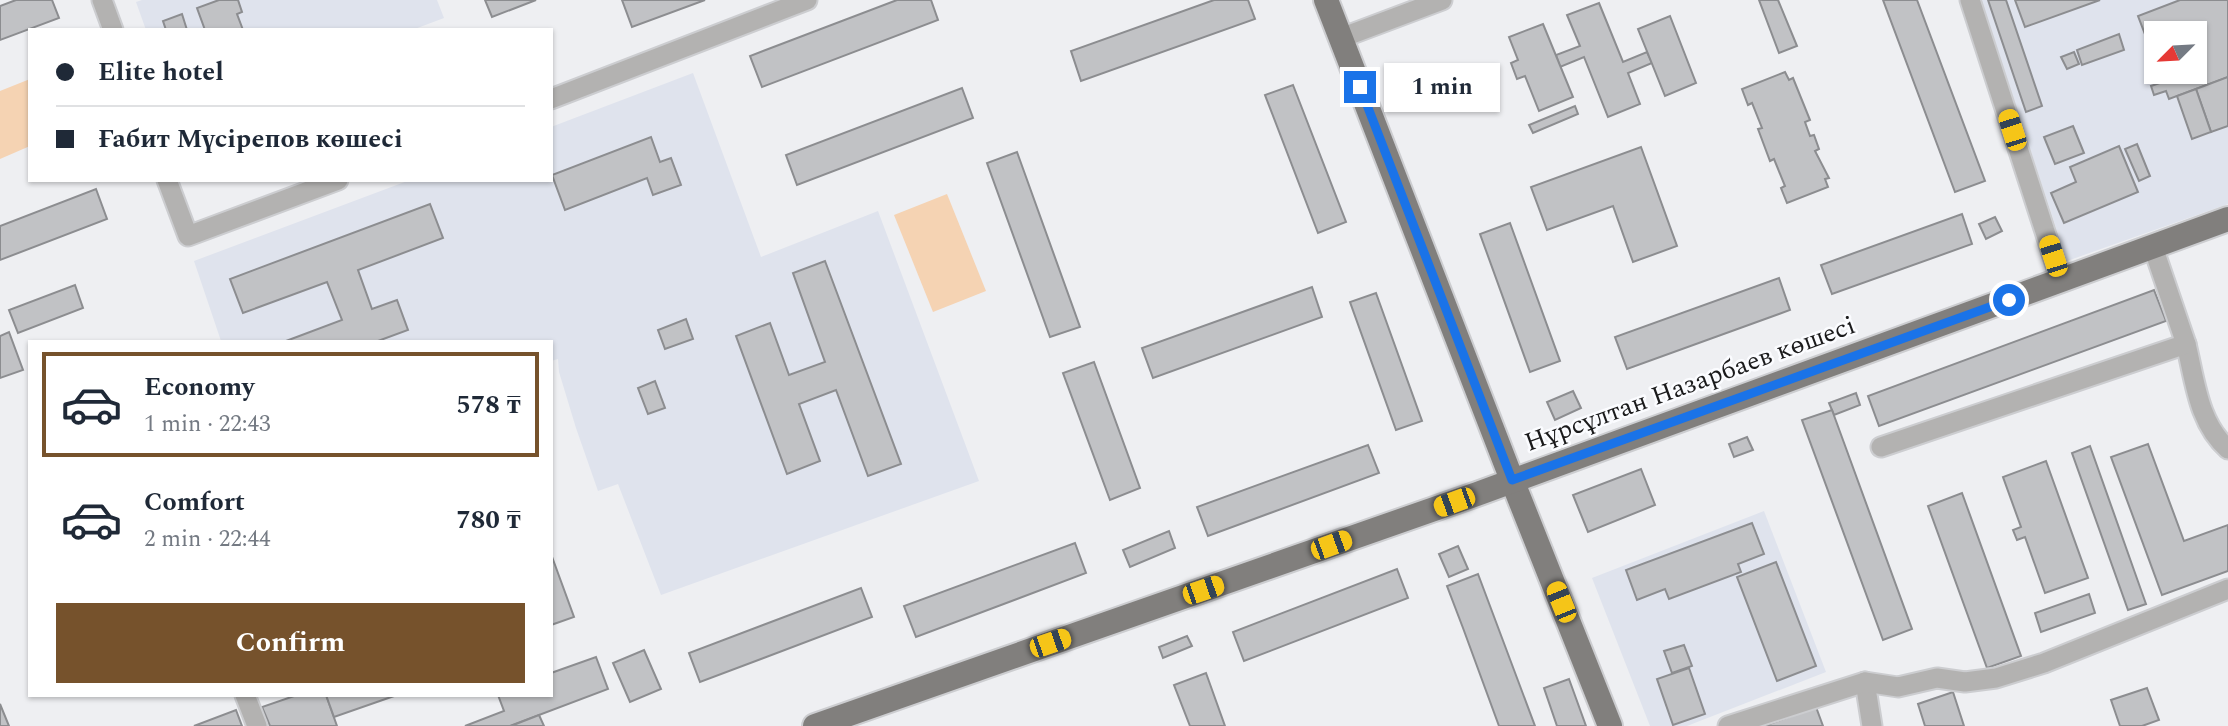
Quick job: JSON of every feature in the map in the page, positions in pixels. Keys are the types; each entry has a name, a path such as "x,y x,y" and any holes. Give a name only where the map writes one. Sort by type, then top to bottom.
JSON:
{"main road":[{"path":"1326,0 1610,726"},
{"name":"Нұрсұлтан Назарбаев көшесі","path":"814,726 1512,480 2228,219"}],"street":[{"path":"102,0 112,28"},
{"path":"553,98 807,0"},
{"path":"1341,38 1442,0"},
{"path":"1970,0 2061,281"},
{"path":"168,182 188,236 333,182"},
{"path":"2153,247 2186,344 2209,428 2228,449"},
{"path":"1881,447 2186,344"},
{"path":"1728,726 1865,682 1898,687 1937,678 1965,682 1996,678 2044,663 2228,589"},
{"path":"1865,682 1872,726"},
{"path":"246,697 257,726"}],"shaded area":[{"path":"437,0 444,18 417,28 145,28 136,2"},
{"path":"1981,0 2228,0 2228,204 2067,261"},
{"path":"693,73 761,257 878,211 979,481 661,595 618,484 598,491 559,372 558,359 553,360 553,340 221,340 194,261 405,182 553,182 553,126"},
{"path":"28,80 28,147 0,159 0,91"},
{"path":"947,194 986,291 933,312 894,215"},
{"path":"1764,511 1826,672 1687,726 1650,726 1592,578"}],"building":[{"path":"16,0 52,0 59,18 0,40 0,6"},
{"path":"219,0 238,0 242,12 237,14 242,28 204,28 197,8"},
{"path":"485,0 536,0 492,17"},
{"path":"622,0 705,0 632,27"},
{"path":"897,0 931,0 938,20 762,87 750,56"},
{"path":"1214,0 1248,0 1255,19 1081,81 1071,51"},
{"path":"1759,0 1778,0 1797,46 1779,53"},
{"path":"1883,0 1917,0 1985,181 1955,192"},
{"path":"1988,0 2006,0 2042,106 2026,112"},
{"path":"2015,0 2100,0 2025,27"},
{"path":"2180,0 2228,0 2228,77 2169,99 2166,91 2154,95 2151,86 2157,84 2207,84 2207,21 2144,21 2144,32 2138,16"},
{"path":"1599,3 1623,62 1647,52 1652,63 1628,73 1640,104 1608,117 1584,57 1560,67 1556,55 1580,46 1567,15"},
{"path":"182,14 186,28 165,28 163,21"},
{"path":"1670,16 1696,83 1665,96 1638,29"},
{"path":"1543,24 1573,97 1539,111 1525,76 1517,79 1511,63 1518,60 1509,37"},
{"path":"2119,34 2124,50 2082,65 2077,50"},
{"path":"2074,52 2079,64 2067,69 2061,57"},
{"path":"1785,72 1789,80 1793,78 1810,120 1805,122 1810,136 1814,135 1819,149 1815,151 1829,178 1825,179 1828,187 1787,203 1781,188 1785,186 1774,159 1770,161 1758,129 1762,128 1752,103 1748,105 1742,89"},
{"path":"2228,77 2228,126 2211,132 2196,89"},
{"path":"1293,85 1346,222 1318,233 1265,95"},
{"path":"962,88 973,118 797,185 786,155"},
{"path":"2196,89 2211,132 2192,139 2177,96"},
{"path":"1575,106 1578,114 1533,133 1529,125"},
{"path":"2073,126 2084,153 2055,164 2044,137"},
{"path":"651,137 660,162 671,158 681,185 653,195 647,178 565,210 553,175"},
{"path":"2137,144 2150,176 2139,181 2125,149"},
{"path":"2119,146 2138,192 2064,223 2051,193 2076,182 2070,167"},
{"path":"1641,147 1677,246 1633,262 1613,206 1547,230 1531,187"},
{"path":"1017,152 1080,327 1050,337 987,163"},
{"path":"96,189 107,219 0,260 0,226"},
{"path":"430,204 443,238 358,270 372,309 397,300 408,330 381,340 289,340 342,320 327,282 243,313 230,279"},
{"path":"1962,214 1972,244 1832,294 1821,265"},
{"path":"1995,217 2002,231 1986,239 1979,224"},
{"path":"1510,223 1560,361 1530,372 1480,234"},
{"path":"825,261 901,464 868,476 836,390 799,404 820,461 787,474 736,336 770,323 789,375 825,362 793,273"},
{"path":"1779,278 1790,310 1627,369 1615,337"},
{"path":"75,285 83,308 18,333 9,310"},
{"path":"1312,287 1322,317 1153,378 1142,348"},
{"path":"2154,290 2166,321 1879,426 1868,396"},
{"path":"1376,293 1422,421 1396,430 1350,302"},
{"path":"686,319 693,339 665,349 658,330"},
{"path":"9,332 23,370 0,378 0,336"},
{"path":"1094,362 1140,488 1110,500 1063,373"},
{"path":"655,381 665,408 648,414 638,388"},
{"path":"1573,391 1581,408 1555,420 1547,402"},
{"path":"1856,393 1860,405 1834,415 1829,403"},
{"path":"1832,410 1912,629 1883,640 1802,420"},
{"path":"1747,437 1753,450 1734,457 1729,444"},
{"path":"2148,444 2184,541 2228,525 2228,571 2162,595 2111,457"},
{"path":"1368,445 1379,473 1208,536 1197,507"},
{"path":"2090,446 2146,604 2128,610 2072,453"},
{"path":"2046,461 2088,578 2045,593 2025,537 2017,540 2013,530 2021,527 2003,477"},
{"path":"1641,469 1655,505 1588,532 1573,495"},
{"path":"1962,493 2021,656 1987,668 1928,506"},
{"path":"1752,523 1764,554 1738,564 1741,572 1669,599 1665,589 1637,600 1626,570"},
{"path":"1169,531 1175,548 1130,567 1123,550"},
{"path":"1075,543 1086,573 916,637 904,606"},
{"path":"1458,546 1468,569 1449,577 1439,554"},
{"path":"553,559 574,617 553,624"},
{"path":"1776,562 1816,666 1777,681 1737,577"},
{"path":"1397,569 1408,598 1244,661 1233,632"},
{"path":"1478,574 1535,726 1499,726 1447,586"},
{"path":"861,588 872,617 700,682 689,653"},
{"path":"2089,594 2095,613 2041,632 2035,613"},
{"path":"1187,636 1192,646 1163,658 1159,647"},
{"path":"1684,645 1692,666 1672,673 1664,651"},
{"path":"644,650 661,689 630,702 613,663"},
{"path":"596,657 608,689 510,726 465,726 504,711 499,697 553,697 553,672"},
{"path":"1689,668 1705,714 1673,725 1657,679"},
{"path":"1206,673 1225,726 1190,726 1174,685"},
{"path":"1569,679 1586,726 1557,726 1544,688"},
{"path":"2147,688 2159,720 2142,726 2120,726 2111,700"},
{"path":"1953,692 1964,726 1925,726 1918,704"},
{"path":"291,697 327,697 337,726 270,726 262,707"},
{"path":"327,697 391,697 334,717"},
{"path":"0,704 9,726 0,726"},
{"path":"1816,707 1823,726 1764,726"},
{"path":"236,710 242,726 194,726"},
{"path":"539,715 544,726 511,726"}],"route":[{"path":"1360,87 1512,480 2009,300"}]}
